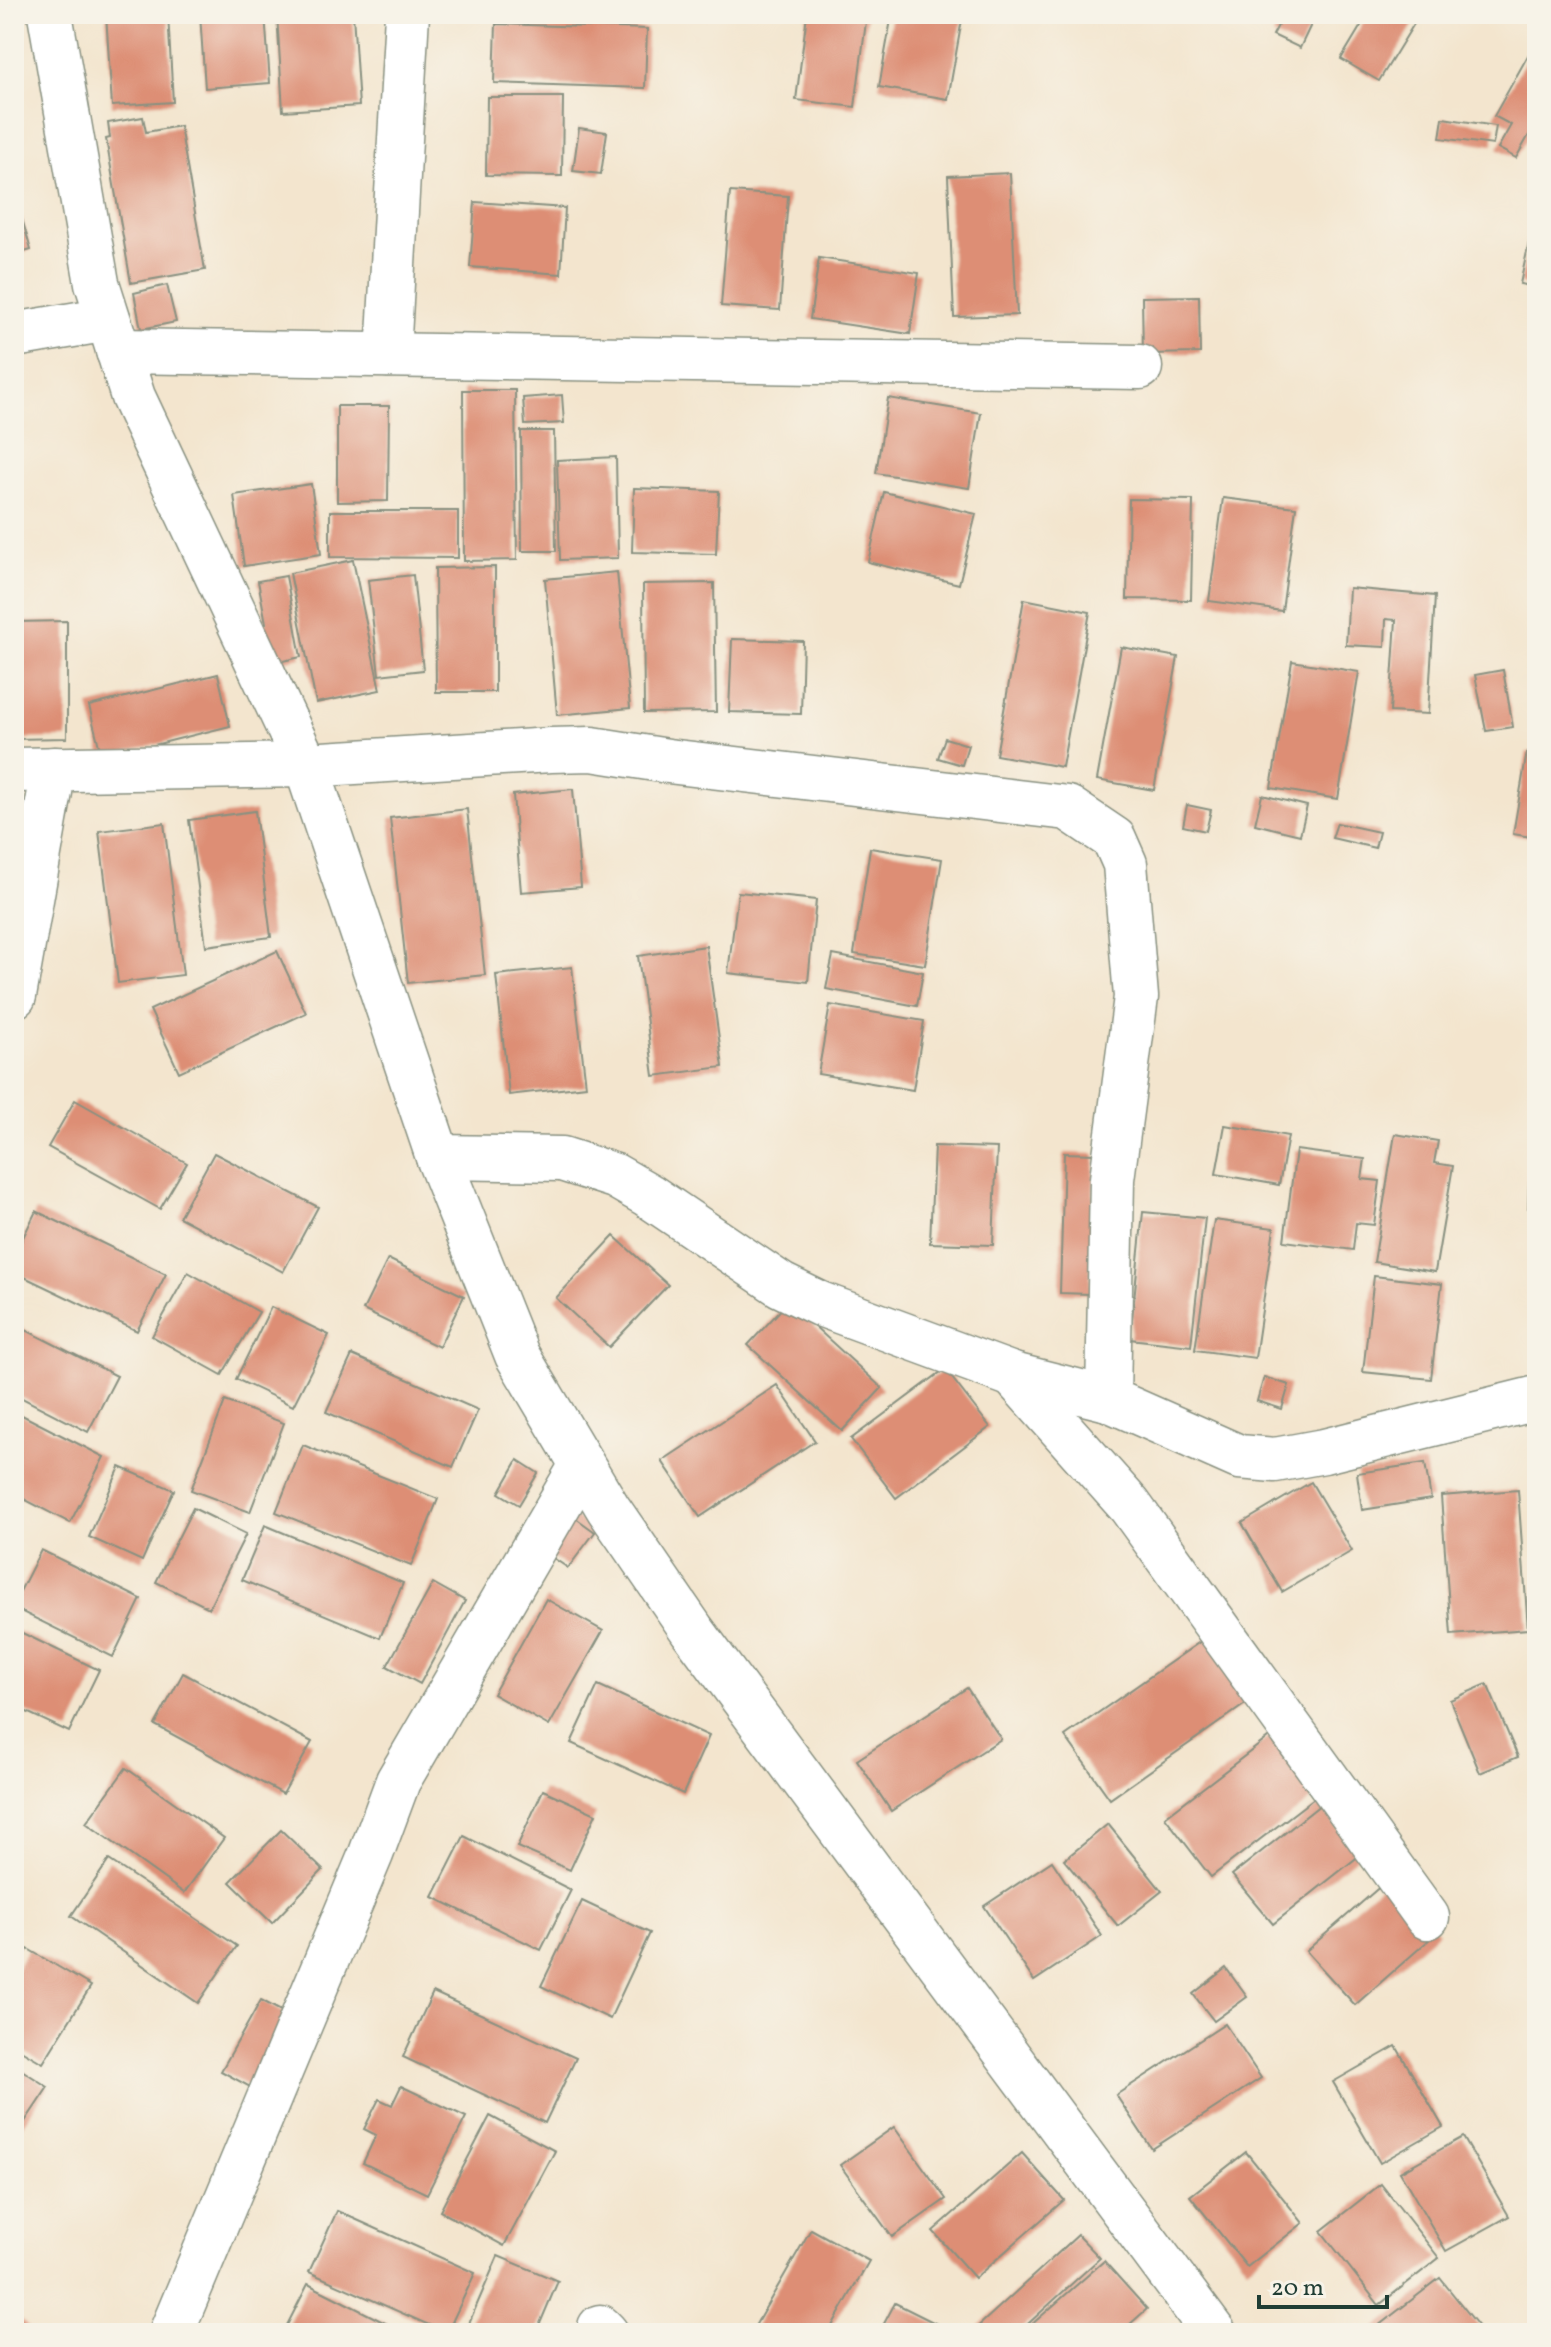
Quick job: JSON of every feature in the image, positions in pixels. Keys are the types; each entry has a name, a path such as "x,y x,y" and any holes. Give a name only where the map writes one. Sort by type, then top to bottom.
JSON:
{"street":[{"path":"50,14 97,283 133,397 306,765 438,1157 517,1355 608,1508 692,1630 1214,2333"},
{"path":"388,355 407,14"},
{"path":"14,335 113,335 388,355 1140,367"},
{"path":"14,996 34,770 306,765 592,749 668,761 1068,808 1114,839 1125,864 1136,997 1112,1179 1108,1399"},
{"path":"438,1157 562,1159 615,1176 781,1285 807,1297 1013,1375 1108,1399 1239,1457 1275,1460 1324,1451 1537,1398"},
{"path":"1013,1375 1130,1506 1427,1917"},
{"path":"171,2333 365,1869 398,1781 582,1465"}],"building":[{"path":"106,14 168,14 173,102 112,106"},
{"path":"200,14 265,14 270,83 205,88"},
{"path":"277,14 353,14 359,106 283,111"},
{"path":"807,14 867,14 855,107 796,100"},
{"path":"892,14 963,14 948,99 879,87"},
{"path":"1284,14 1316,14 1300,48 1273,35"},
{"path":"1368,14 1420,14 1379,81 1341,59"},
{"path":"496,24 647,29 645,88 494,83"},
{"path":"1531,50 1537,53 1537,121 1516,158 1498,148 1511,125 1494,116"},
{"path":"487,97 563,97 562,176 486,175"},
{"path":"143,117 146,132 180,126 205,270 131,283 106,139 110,138 108,123"},
{"path":"1443,118 1496,126 1493,145 1440,138"},
{"path":"579,128 607,132 601,174 573,171"},
{"path":"1010,173 1017,315 954,317 948,176"},
{"path":"14,191 31,250 14,255"},
{"path":"730,192 788,196 780,310 721,306"},
{"path":"475,202 565,208 561,274 470,267"},
{"path":"1537,210 1537,287 1520,284"},
{"path":"819,258 919,273 910,334 810,319"},
{"path":"167,285 176,322 141,329 134,293"},
{"path":"1199,296 1200,353 1143,354 1142,297"},
{"path":"463,390 515,390 517,560 464,561"},
{"path":"562,395 564,423 525,425 523,398"},
{"path":"888,398 981,413 969,488 876,473"},
{"path":"337,406 389,406 388,501 337,502"},
{"path":"521,431 554,431 556,551 522,551"},
{"path":"616,457 618,558 560,560 557,460"},
{"path":"311,484 321,554 244,566 234,495"},
{"path":"634,488 719,491 716,554 632,552"},
{"path":"884,492 976,514 959,584 868,562"},
{"path":"1223,498 1296,507 1282,611 1209,601"},
{"path":"1129,499 1193,500 1191,600 1127,599"},
{"path":"330,511 458,511 458,558 330,557"},
{"path":"353,560 380,690 316,703 290,573"},
{"path":"495,567 495,692 436,692 435,568"},
{"path":"617,572 630,708 557,715 545,579"},
{"path":"413,575 423,670 379,675 368,580"},
{"path":"286,576 301,657 260,666 253,626 266,623 258,581"},
{"path":"714,583 716,712 644,713 643,584"},
{"path":"1349,588 1435,596 1428,714 1390,712 1396,620 1386,619 1385,647 1346,645"},
{"path":"1024,599 1090,612 1062,767 996,755"},
{"path":"67,621 67,738 14,739 14,622"},
{"path":"732,639 803,641 801,714 729,712"},
{"path":"1121,647 1178,657 1154,790 1097,780"},
{"path":"1292,661 1359,672 1338,799 1271,788"},
{"path":"1503,670 1513,727 1486,731 1475,675"},
{"path":"218,674 230,726 102,758 89,706"},
{"path":"945,738 968,745 962,765 938,758"},
{"path":"1527,752 1537,754 1537,838 1513,834"},
{"path":"573,789 581,887 521,892 513,795"},
{"path":"1262,795 1307,806 1300,835 1255,824"},
{"path":"1187,805 1211,810 1206,831 1183,826"},
{"path":"467,809 485,975 408,983 390,818"},
{"path":"255,811 271,937 206,946 189,820"},
{"path":"164,823 183,975 118,983 99,831"},
{"path":"1337,823 1379,832 1375,848 1332,838"},
{"path":"870,848 942,859 925,965 854,954"},
{"path":"738,892 816,900 808,982 728,973"},
{"path":"706,946 723,1067 654,1076 638,956"},
{"path":"277,951 306,1013 179,1072 150,1010"},
{"path":"833,955 923,972 917,1006 826,989"},
{"path":"572,967 586,1086 509,1095 496,975"},
{"path":"830,1005 924,1021 913,1090 818,1074"},
{"path":"75,1100 187,1163 160,1209 48,1147"},
{"path":"1225,1125 1288,1136 1279,1185 1216,1174"},
{"path":"1531,1126 1537,1126 1537,1208 1528,1208"},
{"path":"1395,1134 1438,1141 1434,1163 1453,1166 1435,1272 1374,1262"},
{"path":"934,1146 997,1148 993,1245 930,1243"},
{"path":"1296,1150 1365,1159 1362,1179 1380,1181 1374,1225 1356,1223 1353,1250 1284,1241"},
{"path":"214,1153 318,1207 283,1272 179,1217"},
{"path":"1064,1153 1095,1154 1090,1294 1060,1293"},
{"path":"36,1211 166,1274 137,1331 14,1272 14,1256"},
{"path":"1143,1212 1205,1218 1191,1346 1130,1339"},
{"path":"1214,1220 1274,1228 1255,1358 1195,1350"},
{"path":"614,1236 668,1285 609,1347 556,1298"},
{"path":"388,1259 464,1296 439,1347 363,1310"},
{"path":"188,1272 259,1312 222,1375 152,1336"},
{"path":"1374,1276 1442,1284 1431,1379 1363,1372"},
{"path":"788,1302 882,1388 842,1431 748,1345"},
{"path":"271,1307 329,1335 293,1406 236,1379"},
{"path":"14,1324 117,1376 88,1432 14,1394"},
{"path":"352,1355 478,1410 453,1467 326,1412"},
{"path":"945,1369 990,1427 896,1498 851,1439"},
{"path":"1264,1377 1289,1385 1282,1409 1257,1401"},
{"path":"777,1385 815,1441 700,1517 662,1461"},
{"path":"225,1401 284,1423 250,1512 191,1490"},
{"path":"14,1411 104,1457 70,1523 14,1494"},
{"path":"303,1445 438,1499 411,1566 276,1512"},
{"path":"518,1460 538,1473 519,1505 499,1493"},
{"path":"1425,1463 1431,1499 1362,1510 1357,1473"},
{"path":"120,1467 174,1490 142,1561 89,1537"},
{"path":"1311,1482 1352,1551 1282,1592 1242,1523"},
{"path":"1518,1490 1528,1629 1451,1635 1441,1496"},
{"path":"193,1508 246,1534 209,1608 156,1582"},
{"path":"573,1516 595,1532 568,1568 546,1553"},
{"path":"265,1525 403,1583 380,1638 242,1580"},
{"path":"41,1550 141,1599 113,1657 14,1608"},
{"path":"433,1583 465,1601 420,1684 387,1666"},
{"path":"546,1599 603,1631 549,1726 493,1694"},
{"path":"14,1629 99,1670 69,1732 14,1706"},
{"path":"1207,1637 1251,1700 1110,1799 1065,1736"},
{"path":"183,1673 312,1742 283,1794 155,1725"},
{"path":"1487,1684 1518,1757 1480,1773 1450,1700"},
{"path":"598,1685 709,1736 683,1794 571,1743"},
{"path":"967,1688 1001,1739 891,1811 857,1760"},
{"path":"1272,1735 1318,1795 1211,1877 1165,1817"},
{"path":"126,1768 224,1838 184,1893 86,1823"},
{"path":"543,1790 596,1814 570,1870 517,1847"},
{"path":"1320,1805 1360,1855 1273,1924 1232,1875"},
{"path":"1108,1824 1162,1891 1118,1926 1064,1860"},
{"path":"281,1830 323,1870 272,1923 230,1882"},
{"path":"464,1836 571,1890 541,1950 433,1897"},
{"path":"109,1860 237,1946 198,2003 71,1916"},
{"path":"1052,1861 1102,1936 1034,1981 984,1906"},
{"path":"1390,1878 1438,1932 1355,2005 1306,1951"},
{"path":"582,1901 650,1933 610,2019 541,1986"},
{"path":"28,1949 91,1986 43,2063 14,2046 14,1973"},
{"path":"1226,1968 1247,1997 1214,2021 1193,1994"},
{"path":"433,1992 576,2058 545,2123 403,2057"},
{"path":"261,2000 290,2016 250,2087 221,2071"},
{"path":"1225,2024 1261,2078 1152,2149 1116,2095"},
{"path":"1396,2046 1443,2127 1380,2163 1333,2082"},
{"path":"14,2065 48,2087 14,2138"},
{"path":"401,2086 466,2117 427,2194 363,2163 376,2135 364,2129 379,2099 392,2105"},
{"path":"490,2116 555,2151 504,2246 440,2211"},
{"path":"894,2127 946,2199 892,2237 840,2165"},
{"path":"1463,2137 1509,2216 1446,2251 1400,2172"},
{"path":"1246,2152 1303,2223 1247,2267 1190,2196"},
{"path":"1022,2153 1064,2200 975,2278 933,2231"},
{"path":"1381,2184 1439,2258 1379,2305 1321,2231"},
{"path":"337,2211 475,2273 447,2333 309,2272"},
{"path":"811,2229 869,2261 828,2333 751,2333"},
{"path":"1078,2235 1100,2258 1018,2333 973,2331"},
{"path":"498,2256 558,2281 536,2333 494,2333 469,2323"},
{"path":"1104,2261 1147,2309 1120,2333 1022,2333"},
{"path":"1440,2278 1480,2328 1474,2333 1369,2333"},
{"path":"308,2284 405,2333 283,2333"},
{"path":"895,2303 955,2333 879,2333"},
{"path":"14,2312 33,2333 14,2333"}]}
